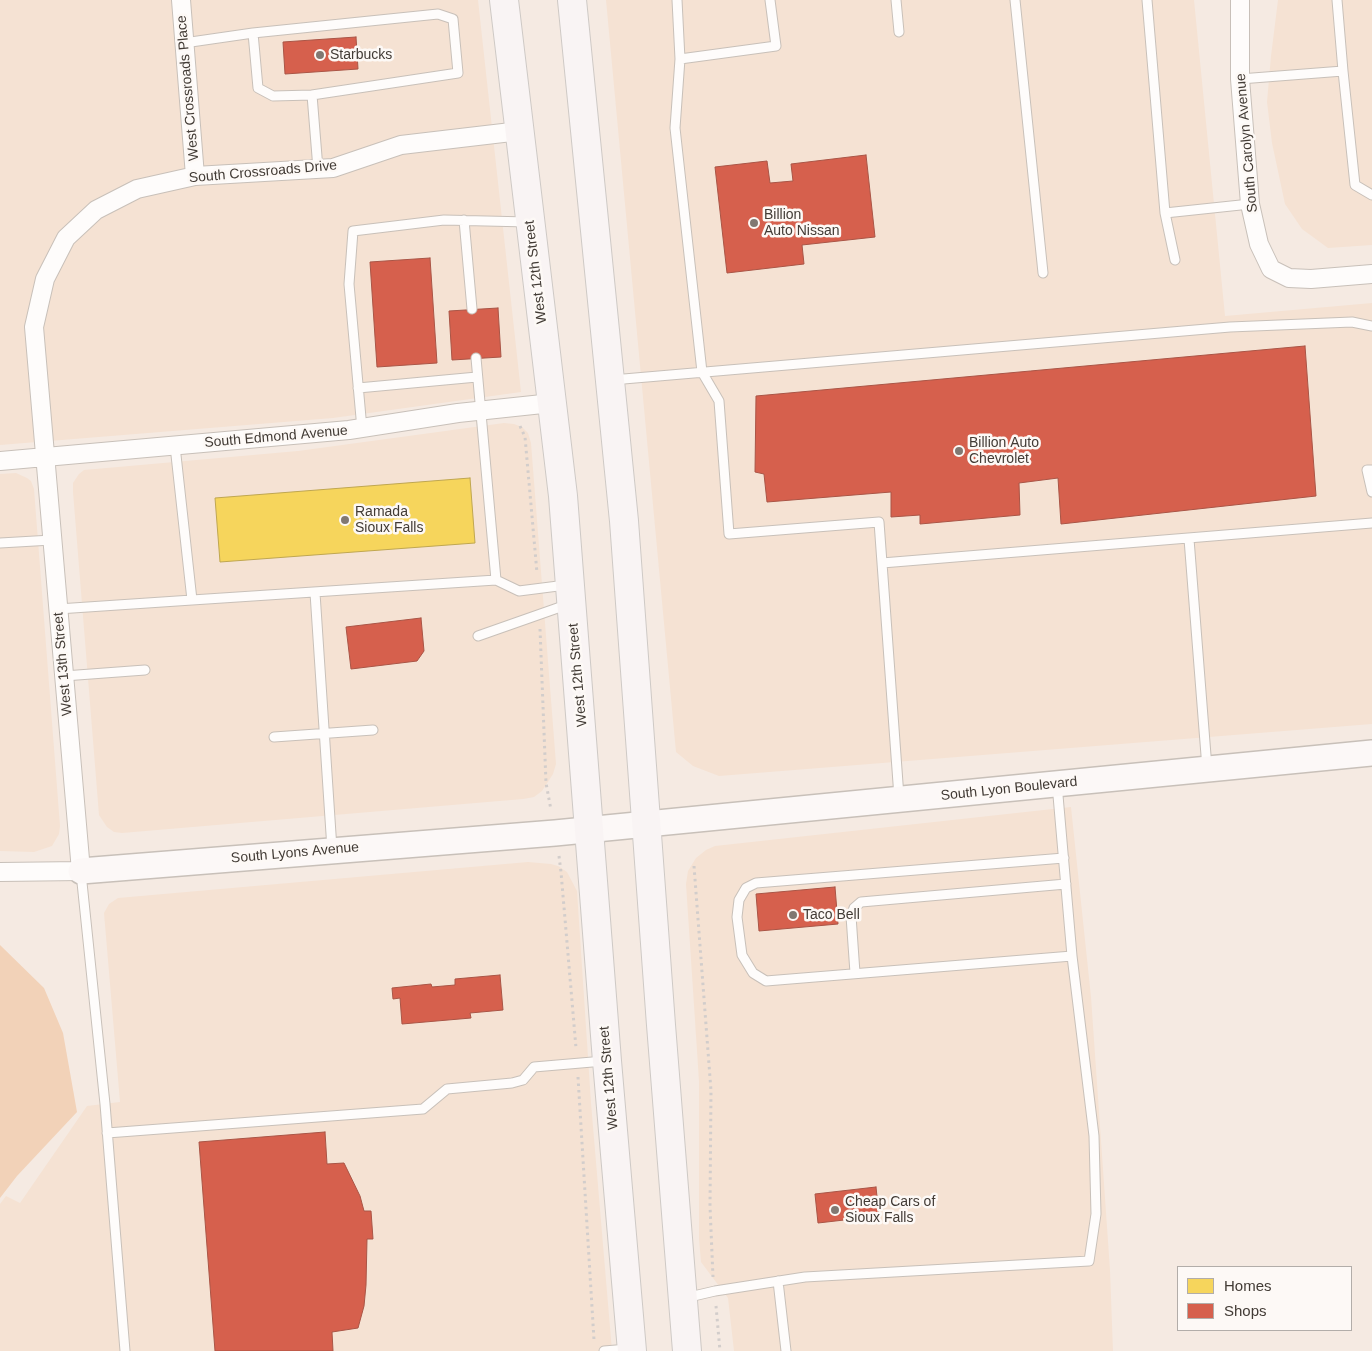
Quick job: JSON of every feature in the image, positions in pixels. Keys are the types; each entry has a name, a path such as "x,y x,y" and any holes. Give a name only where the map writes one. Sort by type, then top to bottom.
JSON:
{"main road":[{"name":"West 12th Street","path":"504,0 563,496 607,1061 632,1350"},
{"path":"572,0 624,521 687,1351"}],"street":[{"name":"West Crossroads Place","path":"181,0 195,176"},
{"name":"South Carolyn Avenue","path":"1240,0 1240,79 1250,204 1259,244 1271,269 1289,278 1311,280 1372,274"},
{"name":"South Crossroads Drive","path":"45,458 34,326 45,279 66,238 96,210 137,189 195,176 333,168 401,145 520,131"},
{"name":"South Edmond Avenue","path":"0,461 362,428 480,410 552,403"},
{"name":"West 13th Street","path":"45,458 81,870"},
{"name":"South Lyon Boulevard","path":"647,824 1372,753"},
{"name":"South Lyons Avenue","path":"0,872 81,870 647,824"}],"lane":[{"path":"677,0 680,59 675,128 702,372 719,400 729,534 879,522 900,800"},
{"path":"680,59 776,46 770,0"},
{"path":"896,0 899,32"},
{"path":"1014,0 1043,273"},
{"path":"1147,0 1165,213 1174,260"},
{"path":"1337,0 1355,185 1372,196"},
{"path":"184,43 253,33 438,14 452,19 458,73 312,95 273,96 258,88 253,33"},
{"path":"1240,79 1344,71"},
{"path":"312,95 318,169"},
{"path":"1165,213 1250,204"},
{"path":"362,428 349,284 353,231 444,220 531,222"},
{"path":"464,220 472,309"},
{"path":"609,380 1230,327 1352,322 1372,326"},
{"path":"476,358 496,580"},
{"path":"358,388 477,377"},
{"path":"176,446 192,600"},
{"path":"1372,470 1368,470 1372,492"},
{"path":"882,563 1372,523"},
{"path":"1189,539 1207,770"},
{"path":"0,543 52,540"},
{"path":"58,609 496,580 519,591 571,594"},
{"path":"315,593 332,850"},
{"path":"478,636 571,594"},
{"path":"64,676 145,670"},
{"path":"274,737 373,730"},
{"path":"682,1298 805,1277 1088,1261 1096,1214 1094,1136 1072,956 1058,784"},
{"path":"1064,858 756,883 746,888 739,900 737,917 742,955 753,973 766,981 1072,956"},
{"path":"81,870 107,1133 125,1351"},
{"path":"855,973 851,916 854,908 861,902 1066,884"},
{"path":"107,1133 423,1109 447,1089 512,1083 523,1080 534,1067 607,1061"},
{"path":"778,1281 786,1351"},
{"path":"604,1351 632,1350"}],"path":[{"path":"694,866 712,1091 710,1206 720,1351"},
{"path":"562,872 577,1062 594,1341"}],"shaded area":[{"path":"0,0 478,0 521,392 333,418 0,445"},
{"path":"606,0 1194,0 1225,316 1372,303 1372,724 719,776 693,766 676,752"},
{"path":"1278,0 1372,0 1372,245 1328,248 1302,229 1285,204 1272,143 1267,102"},
{"path":"504,423 522,427 528,433 531,443 556,764 553,774 542,791 534,797 523,799 122,833 114,832 107,827 99,815 73,492 73,483 79,474 84,470 298,451"},
{"path":"16,473 31,481 34,489 60,826 59,834 52,846 34,852 0,851 0,474"},
{"path":"1071,807 1091,997 1110,1270 1113,1351 734,1351 728,1298 701,1262 699,1239 699,1081 686,884 688,871 696,858 715,846"},
{"path":"528,862 558,866 567,872 577,891 591,1103 612,1351 0,1351 0,1204 6,1196 20,1203 87,1106 120,1102 104,913 109,904 118,898"},
{"path":"0,945 44,988 63,1033 77,1112 17,1176 0,1198"}],"building: Homes":[{"name":"Ramada Sioux Falls","path":"470,478 475,543 220,562 215,498"}],"building: Shops":[{"name":"Starbucks","path":"356,37 358,69 285,74 283,42"},
{"path":"866,155 875,237 802,245 804,264 727,273 715,167 767,161 770,183 793,181 791,164"},
{"path":"430,258 437,363 377,367 370,262"},
{"path":"498,308 501,357 452,360 449,311"},
{"path":"1305,346 1316,496 1061,524 1058,478 1019,483 1020,515 920,524 920,515 891,517 891,492 767,502 764,474 755,472 756,396"},
{"path":"421,618 424,651 417,661 351,669 346,627"},
{"path":"835,887 838,924 759,931 756,894"},
{"path":"500,975 503,1010 470,1013 471,1018 402,1024 400,998 393,999 392,988 431,984 432,987 455,985 455,979"},
{"path":"325,1132 327,1164 344,1163 360,1196 364,1211 371,1211 373,1239 367,1239 364,1306 358,1328 332,1332 333,1351 215,1351 199,1142"},
{"path":"876,1187 879,1216 818,1223 815,1194"}],"place":[{"name":"Starbucks","path":"320,55"},
{"name":"Billion Auto Nissan","path":"754,223"},
{"name":"Billion Auto Chevrolet","path":"959,451"},
{"name":"Ramada Sioux Falls","path":"345,520"},
{"name":"Taco Bell","path":"793,915"},
{"name":"Cheap Cars of Sioux Falls","path":"835,1210"}]}
